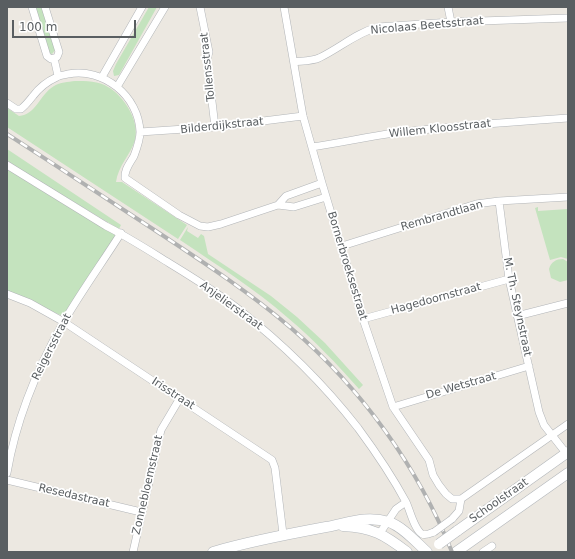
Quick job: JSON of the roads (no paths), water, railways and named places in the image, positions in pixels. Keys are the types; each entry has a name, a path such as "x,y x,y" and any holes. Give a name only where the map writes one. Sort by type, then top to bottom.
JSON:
{"main road":[{"name":"Schoolstraat","path":"431,552 457,530 567,452"},
{"name":"Schoolstraat","path":"460,549 568,473"},
{"path":"213,552 283,534 356,520 372,519 388,522 396,526 427,552"},
{"path":"331,526 353,526 380,533 407,552"}],"street":[{"path":"32,7 47,56 51,59 57,57 60,52 45,7"},
{"path":"102,77 142,7"},
{"path":"117,87 165,7"},
{"name":"Tollensstraat","path":"200,7 209,52 207,59 215,128"},
{"name":"Bornerbroeksestraat","path":"284,7 304,116 312,147 363,319 393,407 429,460 438,486 452,499 461,499"},
{"path":"448,7 451,22"},
{"name":"Nicolaas Beetsstraat","path":"294,62 319,58 367,30 378,27 451,22 568,18"},
{"path":"54,58 58,76"},
{"path":"7,103 16,109 21,110 44,84 58,76 79,72 102,77 117,87 136,112 140,132 139,141 134,155 124,174 125,178 173,211 200,226 208,227 221,224 278,205 294,207 326,197"},
{"name":"Bilderdijkstraat","path":"140,132 215,128 304,116"},
{"name":"Willem Kloosstraat","path":"312,147 392,133 435,128 568,118"},
{"name":"Anjelierstraat","path":"7,165 106,226 122,233 192,277 236,307 278,342 335,400 380,460 406,502 422,534 426,535 434,532"},
{"path":"278,205 286,196 322,183"},
{"name":"Rembrandtlaan","path":"342,246 476,204 568,196"},
{"name":"M. Th. Steynstraat","path":"499,201 509,280 542,418 544,425 567,452"},
{"name":"Reigersstraat","path":"7,473 10,452 35,378 64,322 122,233"},
{"name":"Hagedoornstraat","path":"363,319 509,280"},
{"name":"Irisstraat","path":"7,294 30,303 64,322 272,460 275,468 283,534"},
{"path":"517,316 568,303"},
{"name":"De Wetstraat","path":"393,407 530,366"},
{"name":"Zonnebloemstraat","path":"133,552 161,430 180,398"},
{"name":"Schoolstraat","path":"434,532 452,519 459,511 461,499 568,424"},
{"name":"Resedastraat","path":"7,480 141,512"},
{"path":"380,533 396,509 406,502"},
{"path":"483,552 492,546"}],"railway":[{"path":"7,134 225,278 259,302 317,351 364,403 405,460 438,520 452,552"}]}
